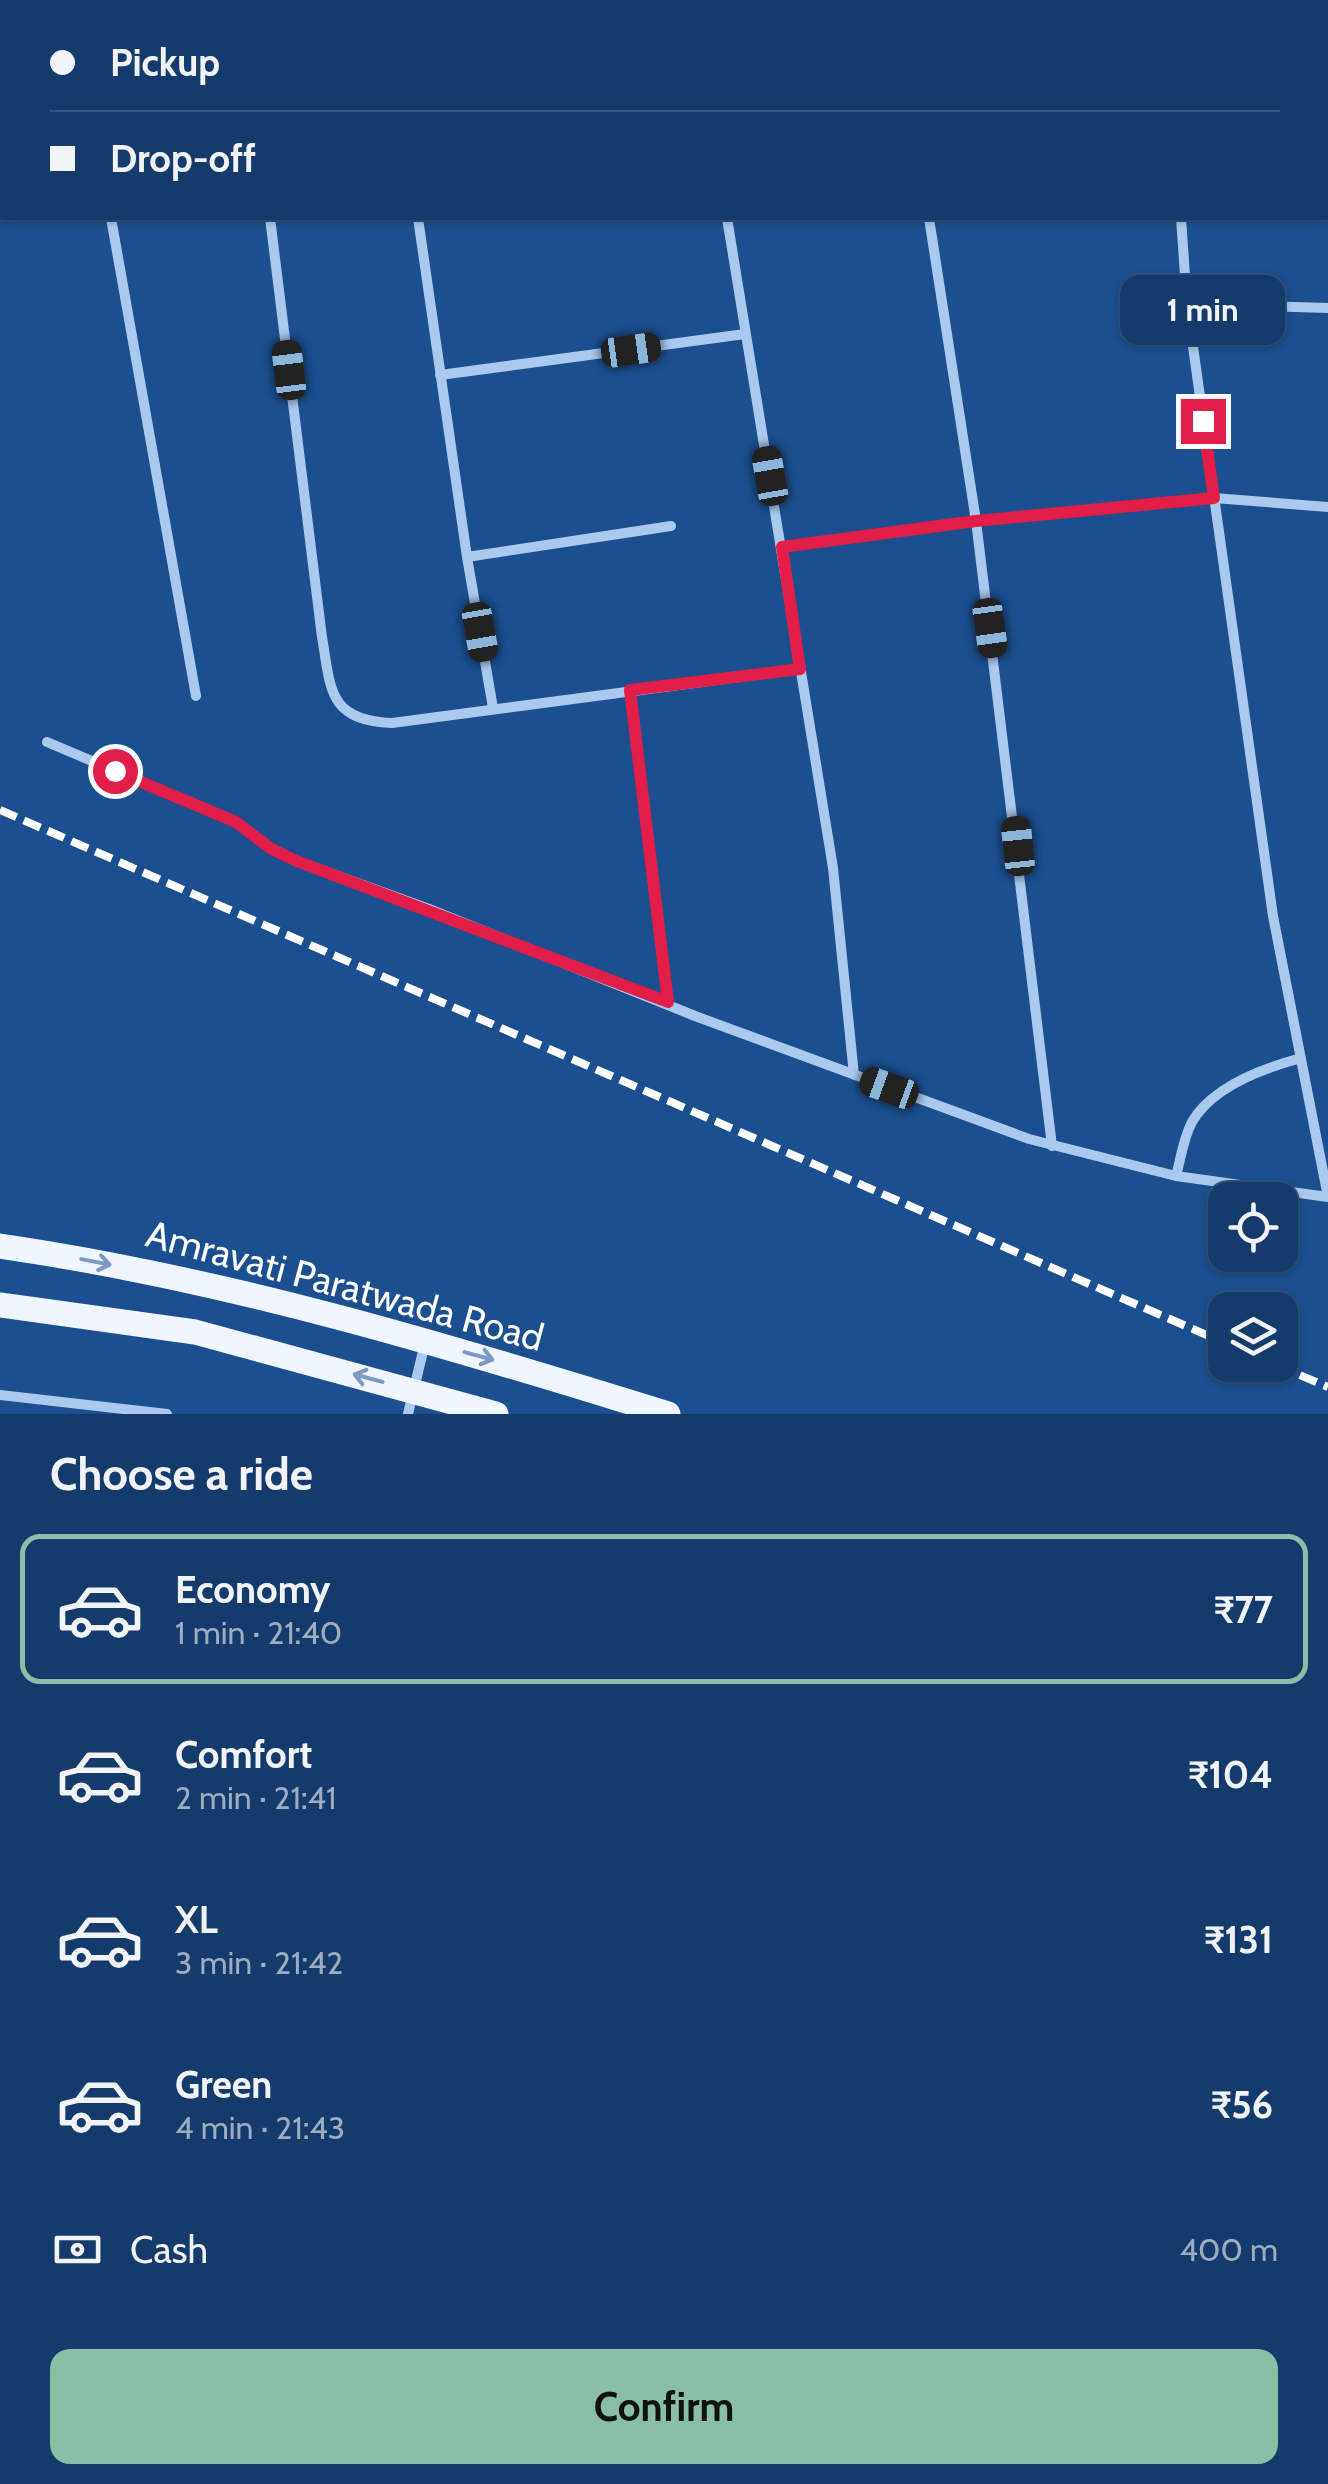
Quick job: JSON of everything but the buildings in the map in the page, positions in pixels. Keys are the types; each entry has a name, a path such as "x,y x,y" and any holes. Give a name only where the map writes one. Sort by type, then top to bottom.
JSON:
{"main road":[{"name":"Amravati Paratwada Road","path":"0,1246 198,1281 425,1342 668,1414"},
{"path":"0,1305 195,1332 411,1402 496,1414"}],"street":[{"path":"110,220 196,696"},
{"path":"270,220 332,695 349,713 367,722 392,723 800,669"},
{"path":"418,220 493,708"},
{"path":"726,220 833,868 854,1075"},
{"path":"928,220 976,521 1052,1146"},
{"path":"47,742 236,822 270,848 294,860 854,1075 1052,1146 1176,1176 1328,1197 1273,916 1187,304 1181,220"},
{"path":"1187,304 1328,308"},
{"path":"440,376 746,334"},
{"path":"782,547 976,521 1214,498 1328,507"},
{"path":"467,556 671,526"},
{"path":"630,690 668,1002"},
{"path":"1176,1176 1186,1134 1205,1106 1249,1074 1301,1058"},
{"path":"411,1402 425,1342"},
{"path":"0,1395 167,1414"}],"railway":[{"path":"0,810 1208,1336"},
{"path":"1298,1374 1328,1387"}],"route":[{"path":"115,771 236,822 270,848 294,860 340,874 668,1002 630,690 800,669 782,547 976,521 1214,498 1203,421"}]}
